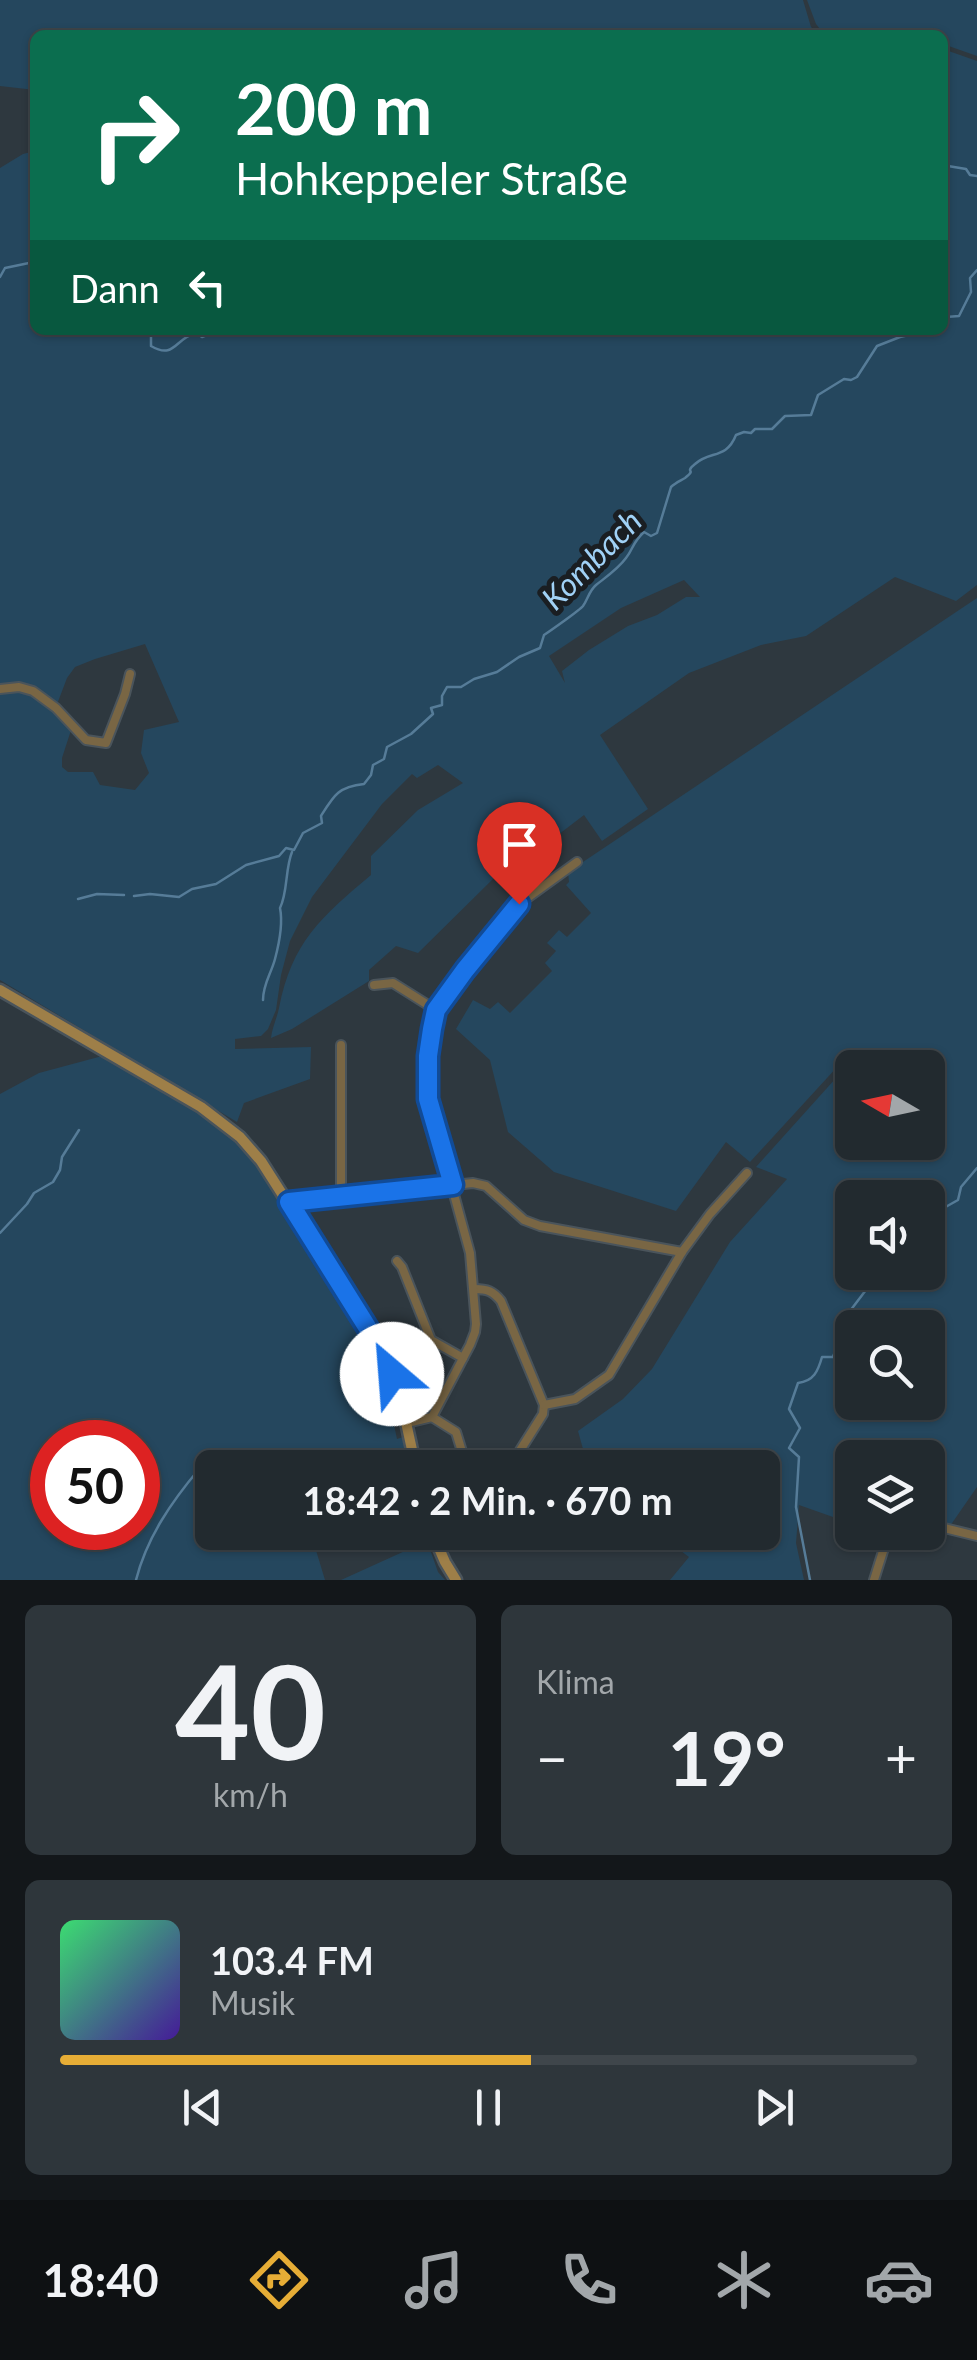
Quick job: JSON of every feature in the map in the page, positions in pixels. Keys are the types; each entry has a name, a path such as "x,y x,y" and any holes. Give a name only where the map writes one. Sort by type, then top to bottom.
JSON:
{"main road":[{"path":"0,990 200,1108 251,1148 380,1347 392,1374 412,1450"},
{"path":"439,1550 456,1580"}],"street":[{"path":"0,688 34,691 86,740 106,744 130,674"},
{"path":"432,1416 476,1332 470,1254 428,1099 428,1056 436,1010 519,904 576,862"},
{"path":"374,985 393,984 436,1010"},
{"path":"341,1045 341,1196"},
{"path":"544,1405 575,1399 609,1375 682,1252 746,1173"},
{"path":"289,1202 473,1183 486,1186 524,1220 540,1226 682,1252"},
{"path":"397,1261 431,1340 463,1358"},
{"path":"474,1289 486,1289 501,1301 544,1405 543,1414 520,1450"},
{"path":"407,1423 432,1416 453,1428 460,1436 463,1450"},
{"path":"945,1528 977,1536"},
{"path":"874,1580 883,1550"}],"shaded area":[{"path":"0,0 803,0 814,30 30,30 30,89 0,86"},
{"path":"807,0 977,0 977,56 948,46 948,30 840,30 820,29"},
{"path":"948,51 977,61 977,585 956,601 895,577 806,636 761,645 689,673 600,735 648,809 602,841 584,815 554,838 541,823 530,828 498,863 501,878 494,878 418,953 396,946 369,970 369,981 271,1038 292,965 311,932 371,875 371,856 418,810 463,783 438,765 417,778 412,774 382,804 312,897 290,941 276,1010 268,1029 261,1036 235,1039 235,1049 311,1047 310,1079 244,1103 237,1122 0,980 0,168 30,152 30,335 948,335","holes":["684,580 700,597 686,597 589,650 562,671 565,683 549,656 621,608","145,644 179,722 144,730 141,753 149,773 135,790 100,785 93,772 68,772 62,767 73,724 56,707 75,667 95,659"]},
{"path":"977,598 977,1487 950,1526 945,1525 945,1440 835,1440 835,1516 799,1505 796,1543 804,1580 670,1580 689,1557 680,1550 780,1550 780,1450 583,1450 578,1431 623,1399 652,1369 730,1242 787,1179 756,1167 835,1079 835,1160 945,1160 945,1050 835,1050 835,1069 750,1162 726,1142 676,1211 554,1172 508,1132 490,1060 456,1029 473,1000 490,1009 498,1002 510,1013 552,971 545,963 556,951 547,943 559,930 567,937 591,913 566,885 568,872"},
{"path":"106,1055 203,1113 246,1148 288,1207 382,1369 397,1439 403,1437 406,1450 195,1450 195,1550 316,1550 325,1580 0,1580 0,1094 39,1073"},
{"path":"407,1550 430,1550 445,1580 341,1580"}],"waterway":[{"path":"948,166 966,169 977,176"},
{"path":"0,277 5,268 30,263"},
{"name":"Kombach","path":"948,317 959,316 971,292 970,278 977,270"},
{"path":"150,335 151,346 165,351 191,335"},
{"path":"199,335 207,335"},
{"name":"Kombach","path":"134,896 179,897 192,889 216,884 246,865 279,856 286,848 294,850 303,833 322,823 321,816 338,793 364,784 373,765 384,759 387,747 411,734 433,714 431,708 442,705 447,687 461,687 497,672 540,648 544,635 583,606 594,587 623,562 644,532 651,536 657,533 671,487 689,475 695,464 723,451 736,435 772,429 785,416 811,415 818,395 844,379 857,377 877,346 909,335"},
{"name":"Kombach","path":"263,1000 278,947 280,908 292,852"},
{"name":"Kombach","path":"78,899 97,894 124,895"},
{"path":"0,1233 34,1193 53,1182 62,1157 79,1130"},
{"path":"945,1207 958,1200 961,1187 977,1168"},
{"path":"810,1580 796,1507 799,1457 789,1448 800,1428 789,1409 798,1383 814,1374 822,1357 833,1357 850,1311 866,1290"},
{"path":"136,1580 162,1520 195,1474"}],"route":[{"path":"392,1374 374,1338 289,1202 453,1185 428,1099 428,1056 436,1010 519,904"}]}
